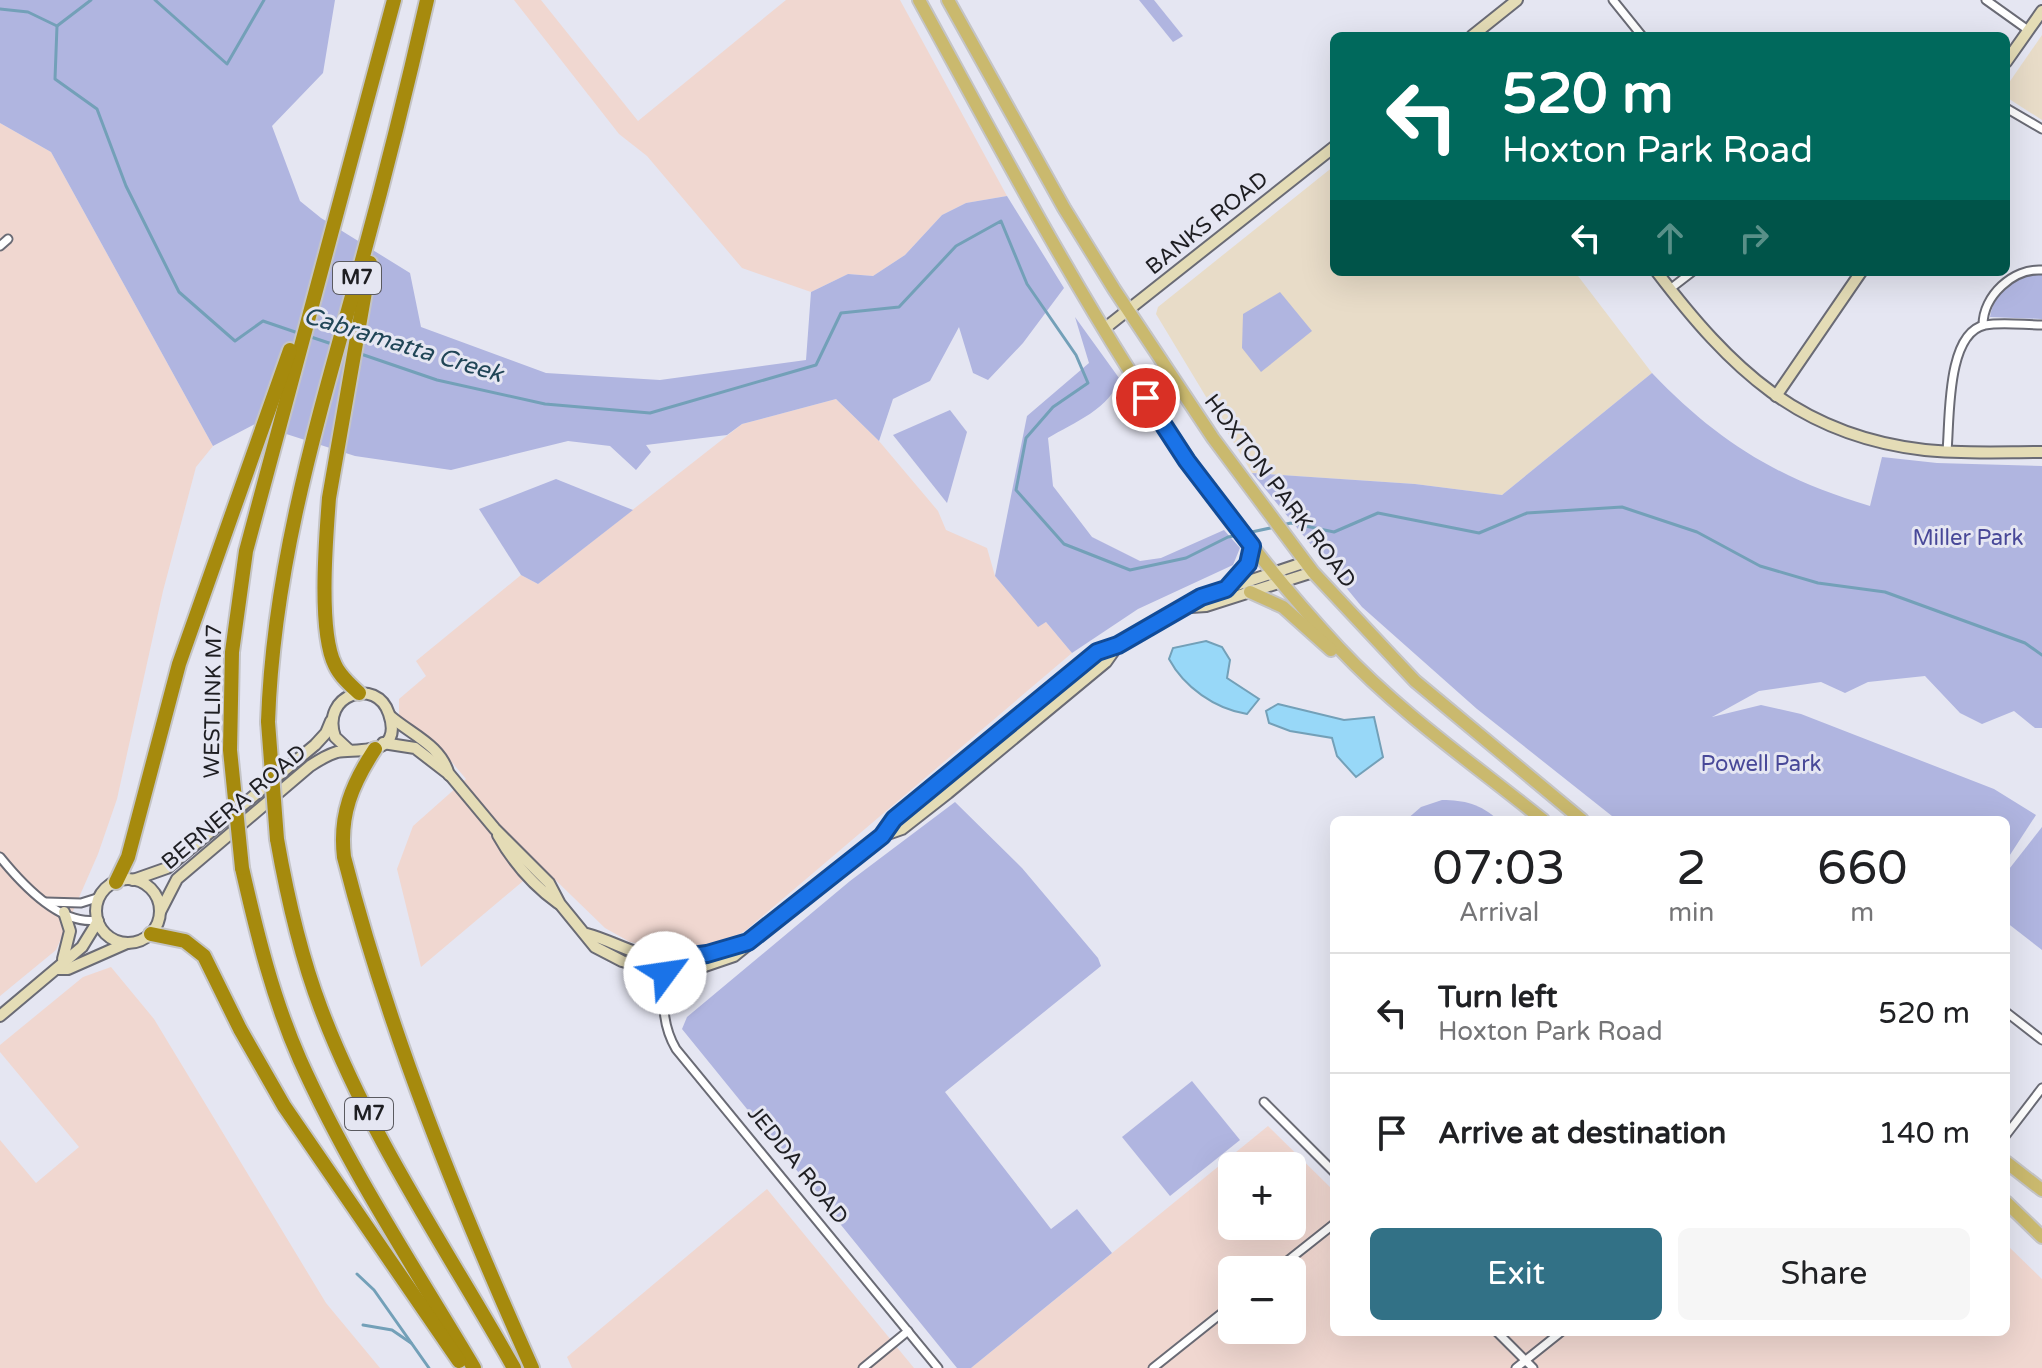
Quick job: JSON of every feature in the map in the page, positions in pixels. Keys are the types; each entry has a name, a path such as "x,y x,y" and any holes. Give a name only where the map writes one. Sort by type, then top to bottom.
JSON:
{"highway":[{"name":"WESTLINK M7","path":"394,0 263,479 238,602 230,750 242,868 269,976 300,1060 355,1167 474,1368"},
{"name":"M7","path":"427,0 383,184 300,490 276,606 268,722 277,839 300,945 342,1060 383,1140 514,1368"},
{"path":"359,693 339,673 330,653 326,573 329,498 383,184"},
{"path":"116,882 128,857 179,664 328,244"},
{"path":"379,746 348,798 342,842 349,878 407,1058 469,1227 532,1368"},
{"path":"151,934 185,941 204,956 240,1029 284,1106 464,1368"}],"main road":[{"path":"919,0 1104,329 1187,461 1233,519 1253,550 1375,683"},
{"name":"HOXTON PARK ROAD","path":"948,0 1064,208 1129,311 1186,399 1293,546 1415,681 1577,816"},
{"path":"1480,32 1517,0"},
{"path":"2010,56 2042,11"},
{"name":"BANKS ROAD","path":"1104,329 1330,150"},
{"path":"1660,276 1723,353 1776,396 1850,433 1892,444 1947,451 2042,452"},
{"path":"1776,396 1858,276"},
{"path":"1226,589 1248,564 1253,550"},
{"path":"450,775 445,760 432,746 390,716 380,700 359,693 341,701 332,718 335,737 350,751 379,746 415,748 450,775 495,829 518,864 541,891 560,904 595,947 665,973 715,964 734,956 882,836 894,819 1097,652 1118,645 1189,607 1201,597 1310,567"},
{"path":"1189,607 1206,606 1250,592 1277,578"},
{"path":"1250,592 1283,607 1333,652 1538,816"},
{"path":"379,746 390,730 390,716"},
{"name":"BERNERA ROAD","path":"133,880 158,874 186,853 315,745 326,733 332,718"},
{"name":"BERNERA ROAD","path":"160,912 163,900 177,879 253,814 323,757 350,751"},
{"path":"0,1016 60,964 82,947 98,920 100,897 116,882 133,880 155,895 160,912 151,934 68,969 60,964"},
{"path":"60,964 70,931 64,912"},
{"path":"98,920 109,937 127,943"},
{"path":"587,934 639,953 668,959 707,954 748,942"},
{"path":"2010,1165 2042,1190"},
{"path":"2010,1206 2042,1237"}],"street":[{"path":"1613,0 1639,32"},
{"path":"1986,0 2028,30"},
{"path":"2010,110 2042,129"},
{"path":"0,246 8,239"},
{"path":"1947,451 1956,356 1965,340 1983,325 1987,308 2009,279 2020,272 2042,270"},
{"path":"1670,289 1687,276"},
{"path":"1983,325 2042,325"},
{"path":"0,857 30,892 64,912 98,920"},
{"path":"46,902 81,903 100,897"},
{"name":"JEDDA ROAD","path":"668,959 664,1019 676,1049 938,1368"},
{"path":"2010,1015 2042,1040"},
{"path":"2010,1130 2042,1088"},
{"path":"1264,1102 1330,1168"},
{"path":"1294,1256 1330,1227"},
{"path":"1153,1368 1218,1316"},
{"path":"863,1368 908,1331"},
{"path":"1501,1336 1533,1368"},
{"path":"1516,1368 1556,1336"}],"shaded area":[{"path":"514,0 541,0 638,121 786,0 900,0 1007,196 966,203 942,215 905,255 873,276 848,274 811,292 742,268 647,156 619,134"},
{"path":"2042,35 2042,120 2010,100 2010,81"},
{"path":"0,123 51,152 213,446 196,467 163,591 117,799 98,854 56,950 0,996"},
{"path":"1330,169 1330,276 1578,276 1652,373 1502,495 1415,484 1252,473 1156,314 1158,307"},
{"path":"836,399 879,441 938,511 946,530 987,548 995,576 1038,626 1046,622 1072,653 745,931 725,942 673,951 630,942 605,928 541,866 421,967 397,869 413,826 466,779 439,747 399,715 399,699 426,676 416,661 521,575 538,584 742,424"},
{"path":"1206,641 1222,647 1230,660 1227,678 1259,699 1247,714 1223,707 1202,695 1183,679 1169,659 1173,648"},
{"path":"1278,704 1344,720 1374,717 1383,757 1356,777 1337,756 1332,738 1290,731 1269,723 1266,711"},
{"path":"111,967 154,1019 326,1303 380,1368 0,1368 0,1140 36,1183 79,1147 0,1052 0,1045 83,977"},
{"path":"1268,1126 1294,1152 1236,1152"},
{"path":"1306,1163 1330,1187 1330,1336 2010,1336 2010,1248 2042,1279 2042,1368 971,1368 1218,1167 1218,1240 1306,1240"},
{"path":"767,1189 914,1368 572,1368 567,1357"}],"green space":[{"path":"0,0 335,0 323,73 272,126 300,201 321,218 410,273 421,327 546,373 660,380 806,360 811,292 848,274 873,276 905,255 942,215 966,203 1007,196 1064,288 1023,343 988,380 973,373 959,327 930,381 893,399 879,441 836,399 742,424 727,435 646,445 651,452 636,470 610,446 568,441 451,470 355,456 255,424 213,446 51,152 0,123"},
{"path":"1139,0 1154,0 1183,36 1173,42"},
{"path":"2034,274 2042,275 2042,319 1990,317 1995,301 2005,288"},
{"path":"1280,292 1312,331 1261,372 1242,348 1243,314"},
{"path":"1075,317 1119,378 1115,389 1100,406 1048,438 1053,486 1092,537 1140,561 1161,558 1224,530 1240,548 1233,565 1138,609 1072,653 1046,622 1038,627 995,576 1027,416 1089,363"},
{"path":"1652,373 1701,419 1751,455 1806,483 1870,506 1882,457 1937,463 2042,466 2042,728 2035,728 2014,711 1982,724 1960,713 1925,676 1868,682 1845,693 1821,682 1759,691 1712,717 1761,705 1801,714 1994,789 2036,815 2010,855 2010,816 1612,816 1477,709 1362,607 1252,473 1415,484 1502,495"},
{"path":"950,410 967,432 947,503 893,435"},
{"path":"556,479 633,510 538,584 521,575 479,509"},
{"path":"1442,800 1458,801 1472,804 1493,816 1411,816 1421,807"},
{"path":"955,802 1022,868 1098,958 1101,966 945,1092 1051,1229 1077,1209 1112,1253 971,1368 957,1368 682,1029 687,1017 850,881"},
{"path":"2042,827 2042,950 2010,925 2010,868"},
{"path":"1192,1081 1240,1140 1225,1152 1218,1152 1218,1158 1170,1196 1122,1137"}],"waterway":[{"path":"57,26 91,0"},
{"path":"155,0 227,64 264,0"},
{"name":"Cabramatta Creek","path":"0,9 28,12 57,26 55,79 97,109 126,186 179,292 235,341 263,321 301,334"},
{"name":"Cabramatta Creek","path":"358,353 437,380 545,404 650,413 816,365 841,313 899,307 956,246 1001,221 1027,284 1076,355 1088,383 1053,407 1026,438 1016,490 1064,544 1130,570 1186,558 1228,537 1239,535"},
{"name":"Cabramatta Creek","path":"308,336 335,345"},
{"name":"Cabramatta Creek","path":"1282,525 1291,523 1334,532 1378,513 1479,533 1527,513 1622,507 1697,532 1760,566 1818,583 1885,592 2025,643 2042,655"},
{"name":"Cabramatta Creek","path":"1247,533 1275,527"},
{"path":"357,1274 374,1290 429,1368"},
{"path":"363,1325 392,1330 411,1343"}],"route":[{"path":"665,973 668,959 707,954 748,942 882,836 894,819 1097,652 1118,645 1189,607 1201,597 1226,589 1248,564 1252,546 1187,461 1146,398"}],"park label":[{"name":"Miller Park","path":"1968,538"},
{"name":"Powell Park","path":"1761,764"}]}
